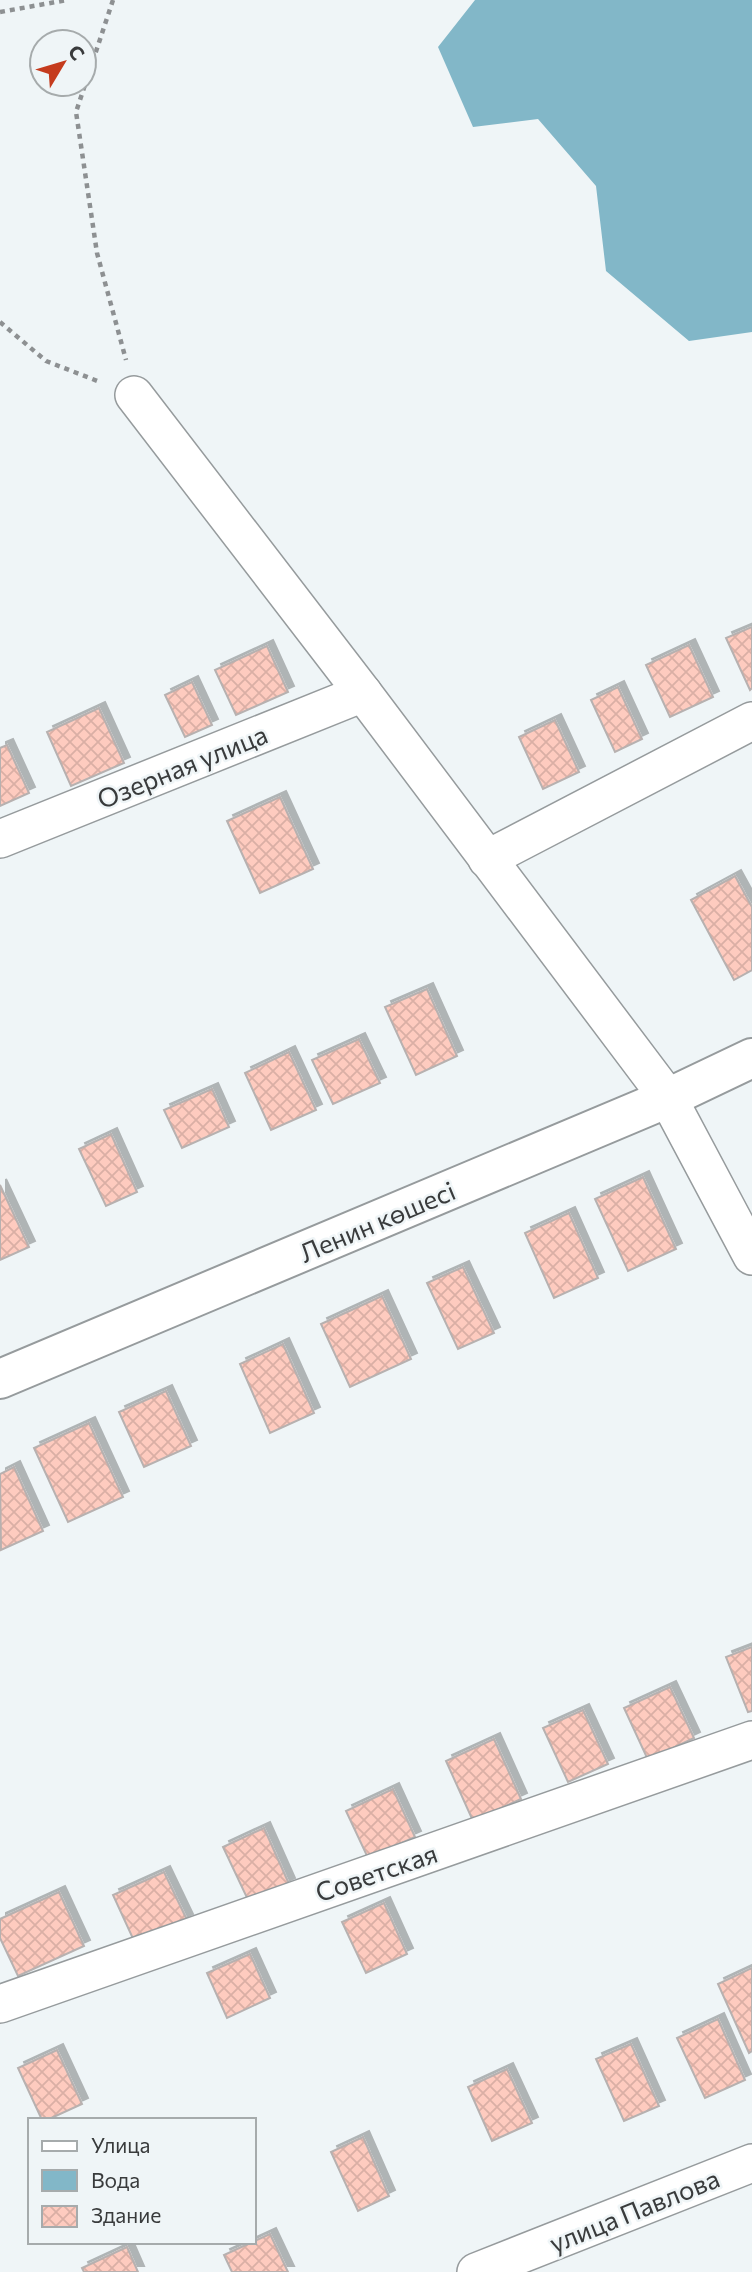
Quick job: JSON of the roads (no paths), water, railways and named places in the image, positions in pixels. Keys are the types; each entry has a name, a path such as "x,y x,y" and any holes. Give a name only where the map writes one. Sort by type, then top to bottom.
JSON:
{"street":[{"path":"134,395 363,693 668,1098 752,1256"},
{"name":"Озерная улица","path":"0,839 363,693"},
{"path":"487,859 752,721"},
{"name":"Ленин көшесі","path":"0,1379 668,1098 752,1058"},
{"name":"Советская","path":"0,2004 752,1740"},
{"name":"улица Павлова","path":"476,2272 752,2163"}],"water":[{"path":"475,0 752,0 752,332 689,341 606,271 596,186 538,119 473,127 438,47"}]}
